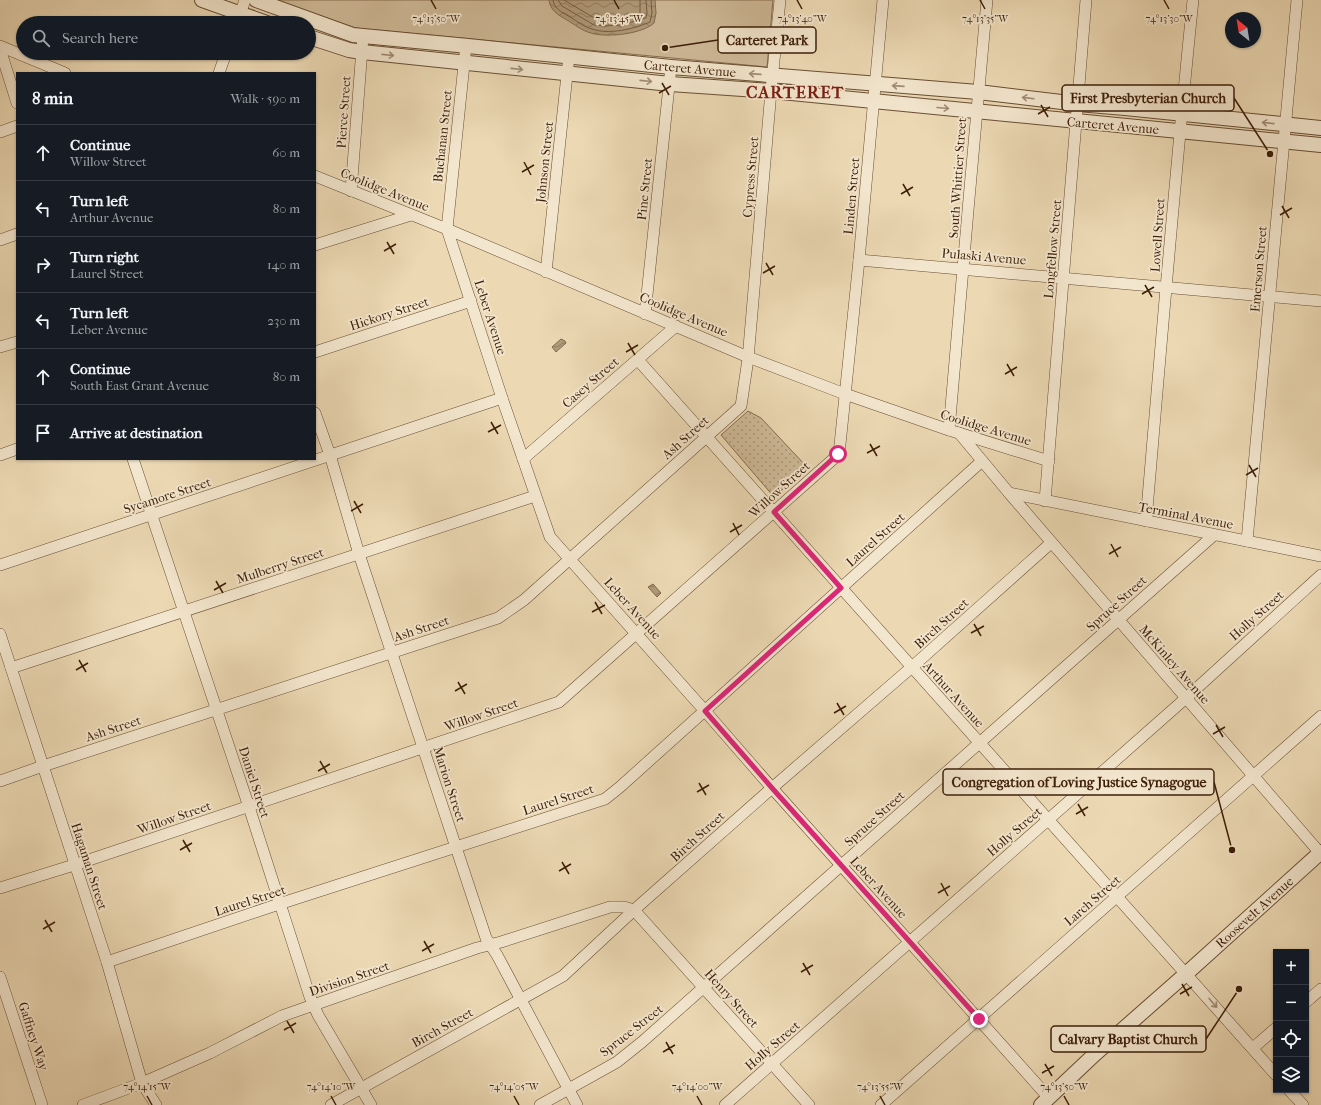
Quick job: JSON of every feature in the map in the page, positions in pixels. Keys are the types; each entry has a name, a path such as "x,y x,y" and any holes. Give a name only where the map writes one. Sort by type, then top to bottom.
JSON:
{"street":[{"path":"202,0 235,16"},
{"path":"240,16 245,0"},
{"name":"Carteret Avenue","path":"256,0 300,16"},
{"name":"Cypress Street","path":"748,357 780,0"},
{"name":"Linden Street","path":"845,394 883,0"},
{"name":"South Whittier Street","path":"954,432 964,268 976,111 987,0"},
{"name":"Longfellow Street","path":"1045,500 1086,0"},
{"name":"Lowell Street","path":"1146,521 1179,131 1193,0"},
{"name":"Emerson Street","path":"1246,541 1298,0"},
{"name":"Carteret Avenue","path":"316,22 353,35 466,45 671,67 978,92 1078,104 1321,128"},
{"name":"Pierce Street","path":"351,191 363,36"},
{"name":"Carteret Avenue","path":"316,39 349,50 362,52 567,74 670,84 771,91 1321,145"},
{"name":"Buchanan Street","path":"447,229 466,45"},
{"path":"0,46 16,53"},
{"path":"0,49 16,100"},
{"name":"Johnson Street","path":"546,272 569,56"},
{"path":"34,60 63,72"},
{"path":"219,72 224,60"},
{"name":"Pine Street","path":"645,314 671,67"},
{"path":"0,132 16,126"},
{"name":"Coolidge Avenue","path":"316,176 447,229 748,357 845,394 954,432 1049,461"},
{"path":"316,245 411,215"},
{"name":"Leber Avenue","path":"447,229 502,398 550,537 979,1019 1045,1101"},
{"path":"0,240 16,234"},
{"name":"Pulaski Avenue","path":"859,260 964,268 1321,301"},
{"name":"Hickory Street","path":"316,352 471,301"},
{"name":"Casey Street","path":"523,459 676,326"},
{"path":"0,347 16,342"},
{"name":"Ash Street","path":"0,781 216,709 498,618 524,600 741,406 748,357"},
{"name":"Arthur Avenue","path":"638,360 979,743 1187,973 1273,1072"},
{"name":"Willow Street","path":"0,888 424,749 559,702 838,454 845,394"},
{"name":"Sycamore Street","path":"316,460 502,398"},
{"name":"Marion Street","path":"316,416 330,455 359,554 486,938 577,1105"},
{"name":"McKinley Avenue","path":"954,432 982,461 1051,543 1320,852"},
{"path":"0,455 16,450"},
{"name":"Daniel Street","path":"134,460 151,515 249,807 310,997 318,1015 371,1105"},
{"name":"Sycamore Street","path":"0,565 315,460"},
{"name":"Laurel Street","path":"107,962 279,904 605,799 705,711 982,461"},
{"path":"1009,493 1045,500"},
{"name":"Mulberry Street","path":"11,668 535,496"},
{"name":"Terminal Avenue","path":"1045,500 1321,556"},
{"name":"Spruce Street","path":"540,1105 617,1062 642,1042 1214,535"},
{"name":"Birch Street","path":"331,1105 563,976 634,910 772,788 912,668 1051,543"},
{"name":"Holly Street","path":"725,1105 1186,698 1321,575"},
{"name":"Hagaman Street","path":"0,634 74,865 107,962 142,1083 156,1105"},
{"name":"Larch Street","path":"881,1105 1254,777 1321,716"},
{"name":"Roosevelt Avenue","path":"1045,1101 1095,1054 1320,852"},
{"name":"Division Street","path":"82,1105 142,1083 210,1053 282,1016 314,1004 477,948 610,907 624,907 634,910"},
{"name":"Henry Street","path":"634,910 809,1105"},
{"name":"Gaffney Way","path":"0,977 42,1105"},
{"path":"1309,999 1321,989"},
{"path":"1252,1048 1273,1030"},
{"path":"1293,1093 1303,1105"}],"shaded area":[{"path":"275,0 773,0 767,67 355,28"},
{"path":"748,411 761,418 807,467 774,497 721,435"}],"water":[{"path":"549,0 655,0 656,13 654,23 649,27 624,34 606,35 584,31 555,12 551,7"},
{"path":"561,339 566,343 556,352 552,347"},
{"path":"653,584 661,593 657,597 648,587"}],"place":[{"name":"Carteret Park","path":"665,48"},
{"name":"First Presbyterian Church","path":"1270,154"},
{"name":"Congregation of Loving Justice Synagogue","path":"1232,850"},
{"name":"Calvary Baptist Church","path":"1239,989"}],"district":[{"name":"CARTERET","path":"795,92"}],"route":[{"path":"838,454 774,512 841,588 705,711 979,1019"}]}
